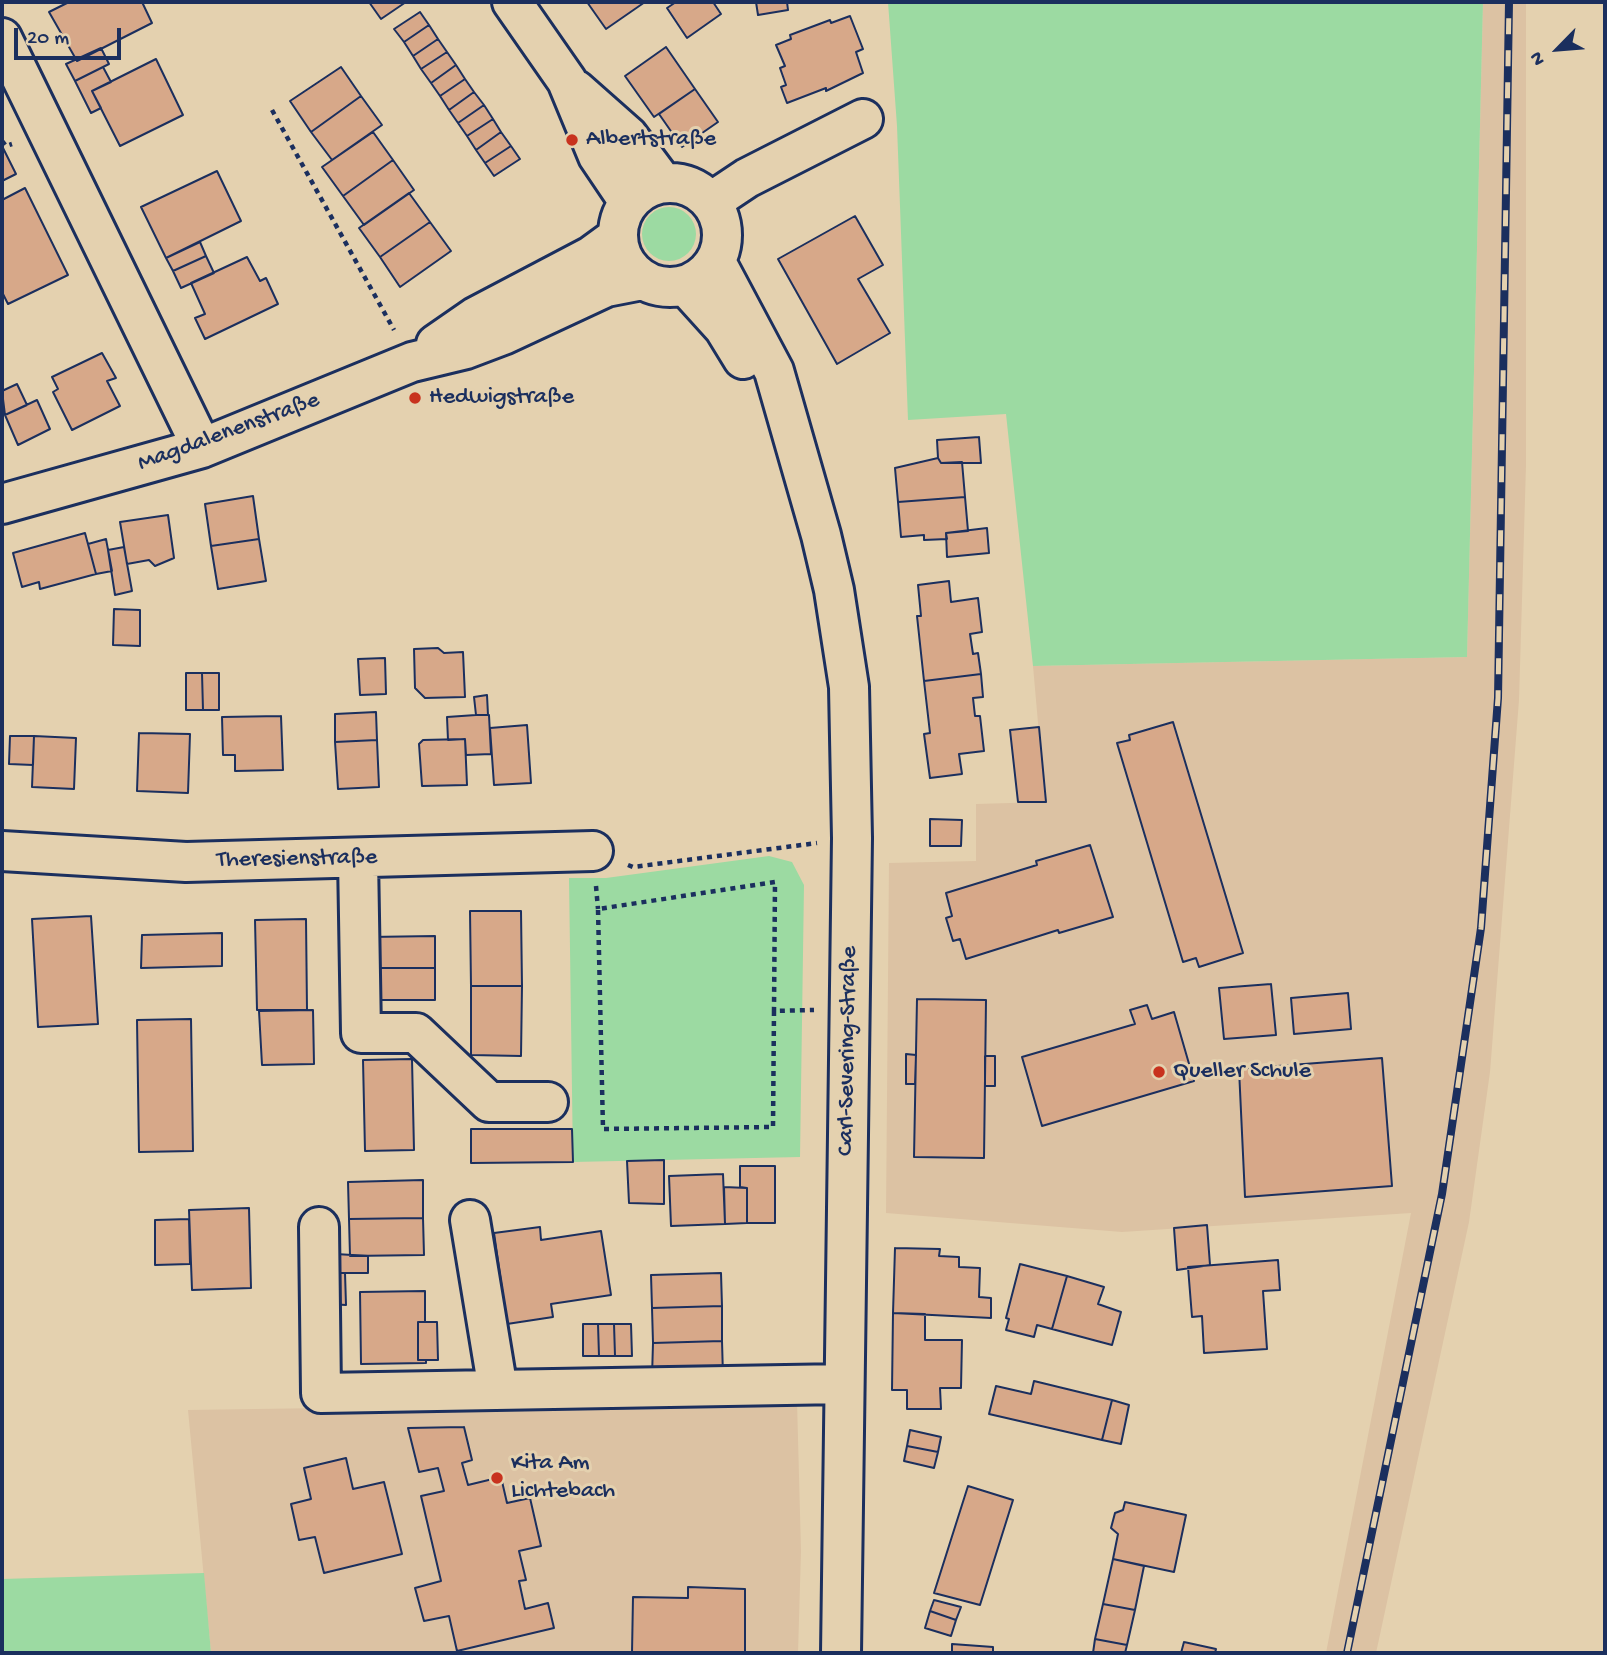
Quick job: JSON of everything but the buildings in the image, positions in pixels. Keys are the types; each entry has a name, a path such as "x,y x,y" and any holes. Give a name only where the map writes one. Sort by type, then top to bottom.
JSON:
{"street":[{"path":"512,2 567,81 623,219 621,254 629,268 642,280 664,287 686,286 708,272 716,262 723,232 711,202 698,190 681,184 663,183 650,186 623,219"},
{"path":"2,38 202,448"},
{"path":"567,81 628,136 663,183"},
{"path":"711,202 747,178 863,119"},
{"name":"Magdalenenstraße","path":"412,362 475,317 590,256 623,219"},
{"name":"Carl-Severing-Straße","path":"716,262 774,371 834,590 849,687 852,838 841,1653"},
{"name":"Magdalenenstraße","path":"2,504 202,448 412,362 503,335 606,287 642,280"},
{"name":"Carl-Severing-Straße","path":"686,286 724,328 798,455"},
{"name":"Theresienstraße","path":"2,850 186,862 593,851"},
{"path":"358,858 361,1033 416,1033 489,1102 548,1102"},
{"path":"470,1220 498,1390"},
{"path":"319,1227 321,1392 844,1384"}],"path":[{"path":"272,110 412,362"},
{"path":"593,851 633,867 852,838"},
{"path":"775,882 774,1011 773,1127 603,1129 598,909 775,882"},
{"path":"774,1011 850,1009"}],"shaded area":[{"name":"Queller Schule","path":"1483,2 1526,2 1526,465 1519,700 1490,1072 1469,1222 1376,1653 1326,1653 1411,1213 1122,1232 886,1213 889,863 976,861 976,804 1045,802 1033,666 1467,657"},
{"name":"Kita Am Lichtebach","path":"797,1401 801,1551 798,1653 211,1653 188,1410"}],"green space":[{"path":"888,2 1483,2 1467,657 1033,666 1006,414 908,420 897,126"},
{"path":"669,207 688,215 696,234 688,253 669,261 650,253 642,234 650,215"},
{"path":"769,856 792,862 804,885 800,1157 573,1162 569,878 606,878"},
{"path":"204,1573 211,1653 2,1653 2,1579"}],"railway":[{"path":"1347,1653 1442,1194 1481,928 1498,698 1509,2"}],"place":[{"name":"Albertstraße","path":"572,140"},
{"name":"Hedwigstraße","path":"415,398"},
{"name":"Queller Schule","path":"1159,1072"},
{"name":"Kita Am Lichtebach","path":"497,1478"}]}
